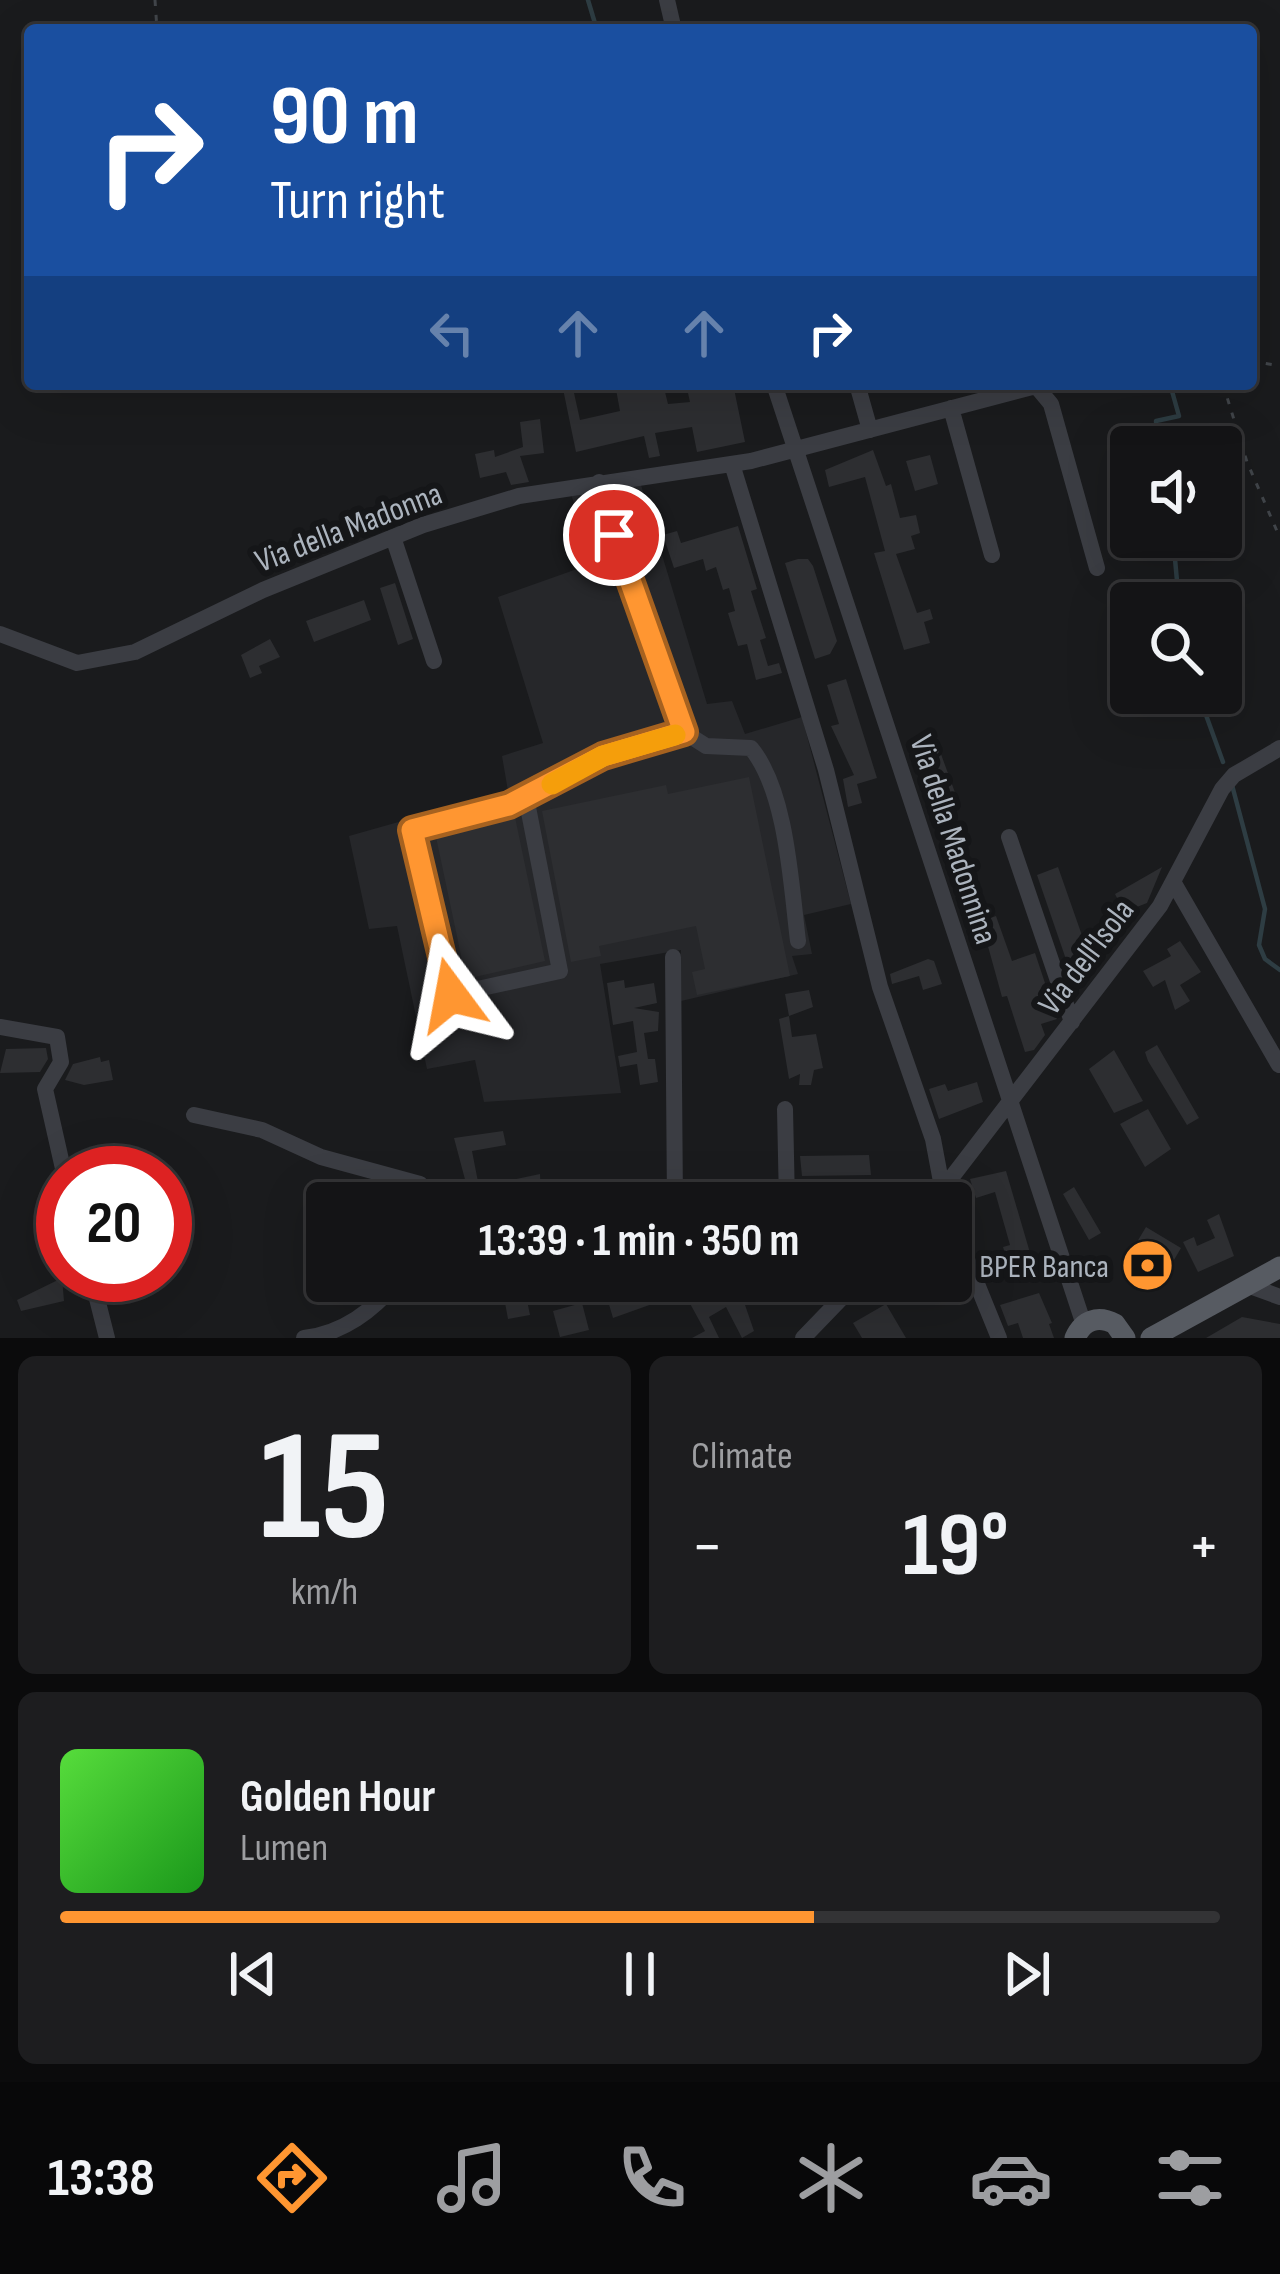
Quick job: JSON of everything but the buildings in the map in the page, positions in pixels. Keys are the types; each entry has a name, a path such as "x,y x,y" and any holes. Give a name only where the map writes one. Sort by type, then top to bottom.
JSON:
{"main road":[{"path":"1151,1338 1280,1267"},
{"path":"1083,1324 1110,1321 1125,1338"}],"street":[{"name":"Via della Madonnina","path":"776,390 1083,1324"},
{"path":"859,390 870,430"},
{"name":"Via della Madonna","path":"0,634 77,663 134,652 263,590 393,537 519,496 732,464 1021,390"},
{"name":"Via della Madonna","path":"1041,390 1096,568"},
{"path":"951,408 992,555"},
{"path":"732,464 826,770 880,987 933,1139 938,1182"},
{"path":"599,482 684,732 706,746 751,748 762,761 783,832 798,941"},
{"path":"393,537 434,662"},
{"path":"526,797 560,971 451,995 412,830 526,797 603,756 684,732"},
{"name":"Via dell'Isola","path":"953,1182 1175,885 1222,789 1234,775 1280,748"},
{"path":"1010,837 1072,1022"},
{"path":"1175,885 1279,1066"},
{"path":"673,957 675,1182"},
{"path":"0,1027 57,1036 61,1062 45,1089 58,1146"},
{"path":"785,1109 787,1182"},
{"path":"194,1115 262,1130 321,1156 413,1182"},
{"path":"1280,1267 1280,1287"},
{"path":"972,1272 999,1338"},
{"path":"1247,1285 1280,1297"},
{"path":"98,1302 107,1338"},
{"path":"304,1338 349,1324 380,1302"},
{"path":"803,1338 822,1330 843,1302"}],"path":[{"path":"1225,390 1246,462 1280,538"}],"shaded area":[{"path":"641,485 707,704 732,701 745,734 802,717 851,904 804,915 812,954 792,956 798,974 681,1001 681,950 600,964 621,1093 484,1102 475,1060 427,1069 397,926 369,929 349,836 508,791 502,756 543,743 498,597 594,563 571,494"}],"waterway":[{"path":"588,0 595,24"},
{"path":"1156,426 1156,421 1179,416 1172,390"},
{"path":"1175,558 1177,582"},
{"path":"1206,714 1223,762"},
{"path":"1232,785 1265,909 1259,945 1265,959 1280,970"}],"slow traffic":[{"path":"552,784 603,756 675,735"}],"place":[{"name":"BPER Banca","path":"1148,1265"}],"route":[{"path":"451,995 412,830 509,805 603,756 684,732 614,535"}]}
